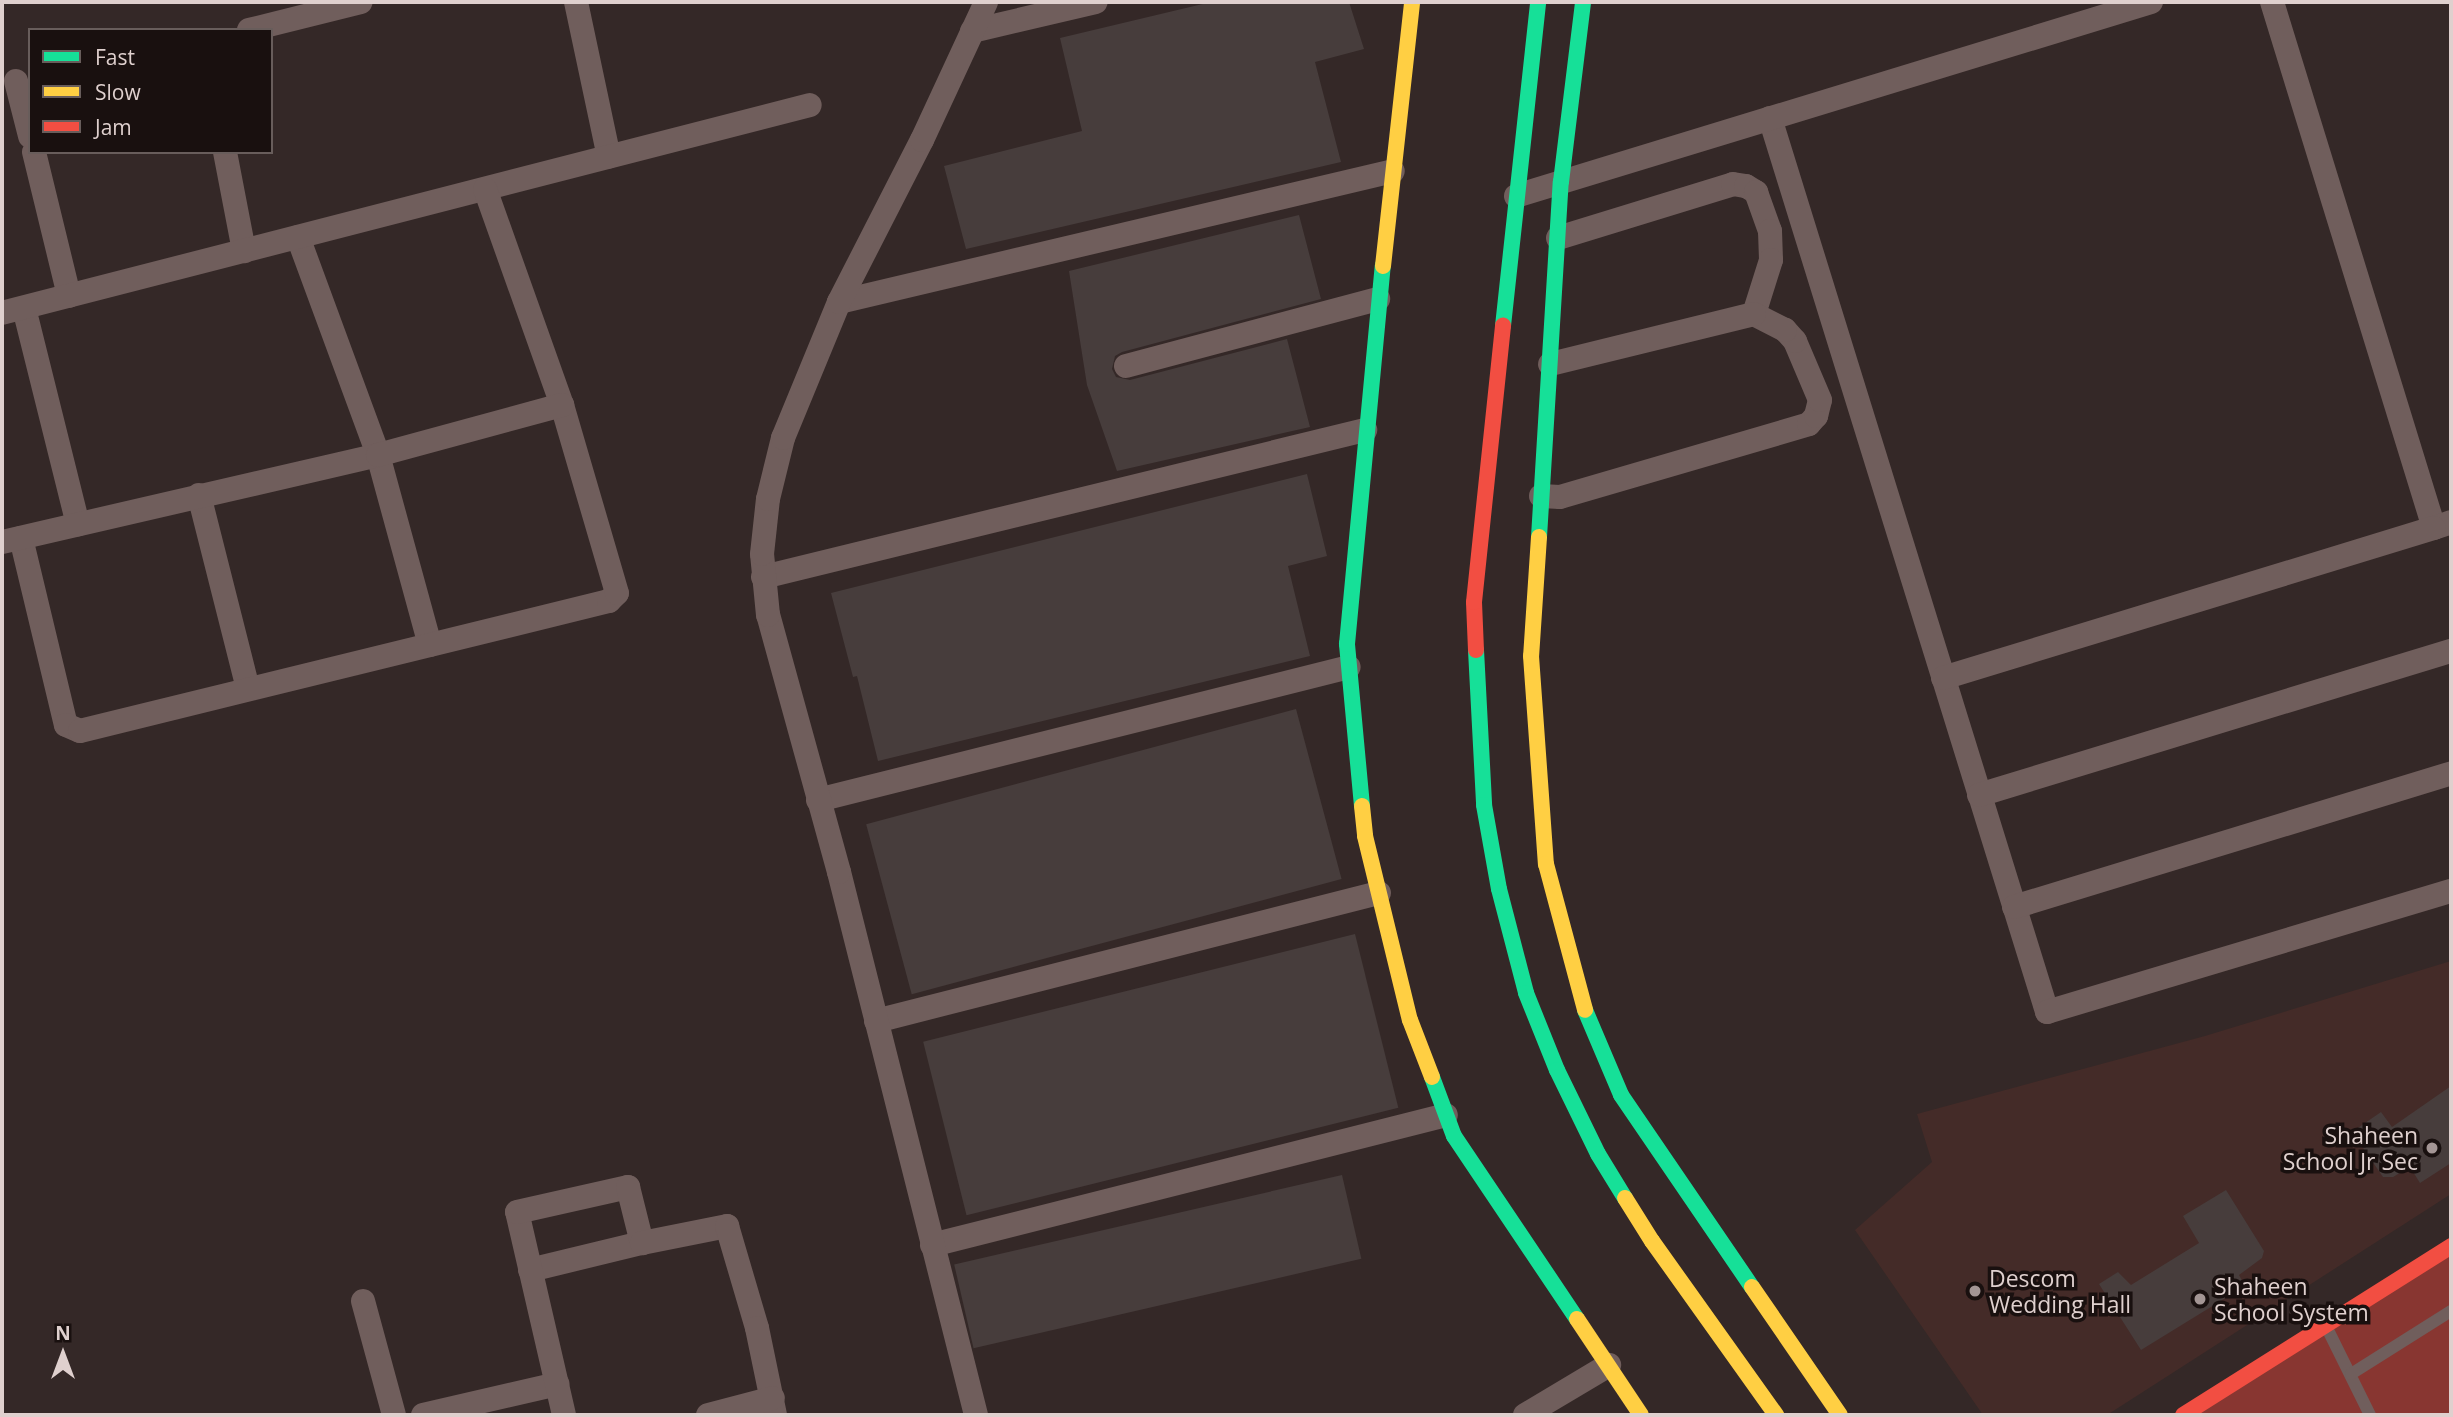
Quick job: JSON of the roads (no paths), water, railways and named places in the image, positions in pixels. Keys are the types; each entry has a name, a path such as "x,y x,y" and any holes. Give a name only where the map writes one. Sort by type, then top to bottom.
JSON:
{"street":[{"path":"257,28 361,2"},
{"path":"576,2 609,157"},
{"path":"976,1415 839,872 768,615 763,577 768,499 783,438 839,302 922,140 986,2"},
{"path":"972,31 1096,2"},
{"path":"1412,2 1364,430 1347,644 1365,836 1410,1020 1454,1136 1641,1415"},
{"path":"1538,2 1474,602 1484,805 1499,889 1526,993 1557,1070 1598,1154 1652,1241 1776,1415"},
{"path":"1584,2 1561,182 1531,656 1546,864 1583,1005 1621,1095 1840,1415"},
{"path":"1516,196 2151,2"},
{"path":"1943,678 2443,525 2272,2"},
{"path":"16,81 28,128"},
{"path":"78,524 13,311 810,105"},
{"path":"1770,118 2047,1012 2451,891"},
{"path":"34,154 69,296"},
{"path":"225,154 244,251"},
{"path":"839,302 1393,171"},
{"path":"1558,238 1733,184 1746,186 1756,192 1770,232 1771,260 1754,314"},
{"path":"485,189 562,405 617,593 609,601 80,732 66,725 11,540 378,456 562,405"},
{"path":"298,237 378,456 430,645"},
{"path":"1126,366 1378,299"},
{"path":"1541,496 1560,497 1809,424 1816,416 1820,400 1795,341 1785,330 1754,314 1550,364"},
{"path":"763,577 1364,430"},
{"path":"199,495 248,689"},
{"path":"1979,795 2451,652"},
{"path":"818,800 1349,667"},
{"path":"2014,907 2451,774"},
{"path":"876,1021 1379,893"},
{"path":"932,1245 1446,1115"},
{"path":"564,1415 517,1212 628,1187 642,1243"},
{"path":"530,1270 727,1226 757,1328 774,1407 708,1415"},
{"path":"2183,1415 2451,1246"},
{"path":"363,1301 394,1415"},
{"path":"1525,1415 1609,1365"},
{"path":"423,1415 556,1384"}],"lane":[{"path":"2351,1374 2451,1311"},
{"path":"2325,1325 2370,1415"}],"place":[{"name":"Shaheen School Jr Sec","path":"2432,1148"},
{"name":"Descom Wedding Hall","path":"1975,1291"},
{"name":"Shaheen School System","path":"2200,1299"}]}
